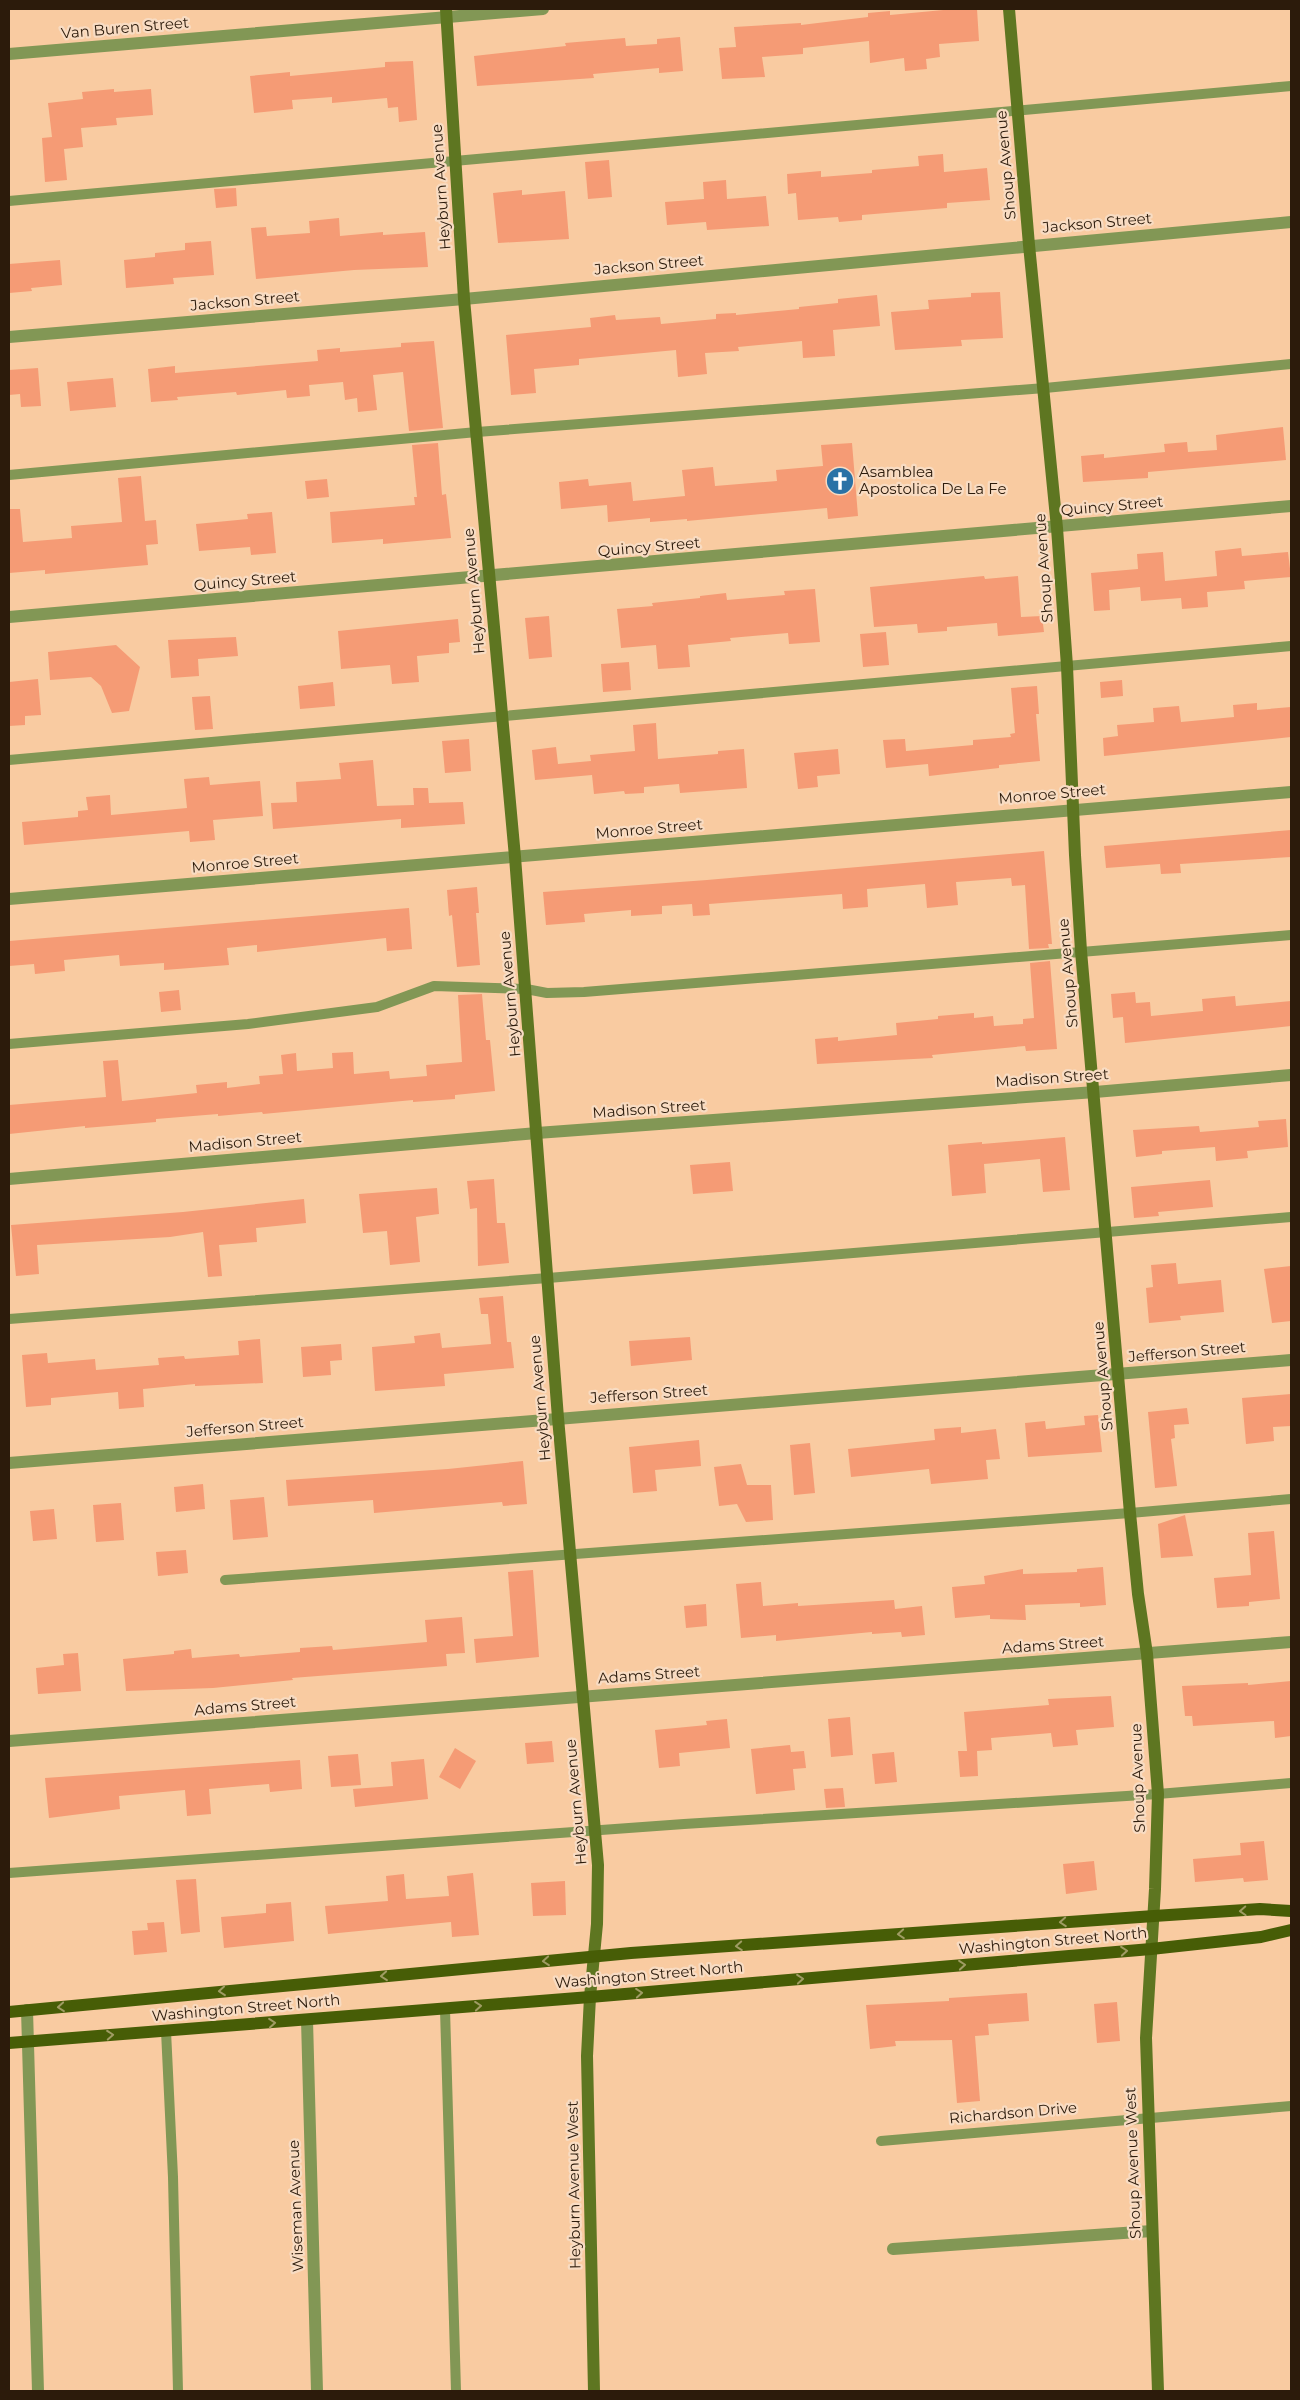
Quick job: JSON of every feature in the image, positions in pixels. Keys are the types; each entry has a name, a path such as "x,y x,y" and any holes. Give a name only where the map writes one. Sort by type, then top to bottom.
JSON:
{"main road":[{"name":"Washington Street North","path":"9,2012 594,1956 1154,1916 1260,1910 1291,1911"},
{"name":"Washington Street North","path":"9,2042 445,2009 1151,1949 1261,1937 1291,1930"}],"street":[{"name":"Van Buren Street","path":"9,54 446,13 543,9"},
{"name":"Shoup Avenue","path":"1009,9 1029,245 1057,528 1067,666 1081,951 1095,1092 1130,1513 1147,1654 1158,1794 1152,1933"},
{"name":"Heyburn Avenue","path":"446,13 464,299 515,857 558,1418 598,1865 598,1924 592,1977"},
{"name":"Jackson Street","path":"9,337 464,299 1291,222"},
{"name":"Quincy Street","path":"9,617 1057,528 1291,506"},
{"name":"Monroe Street","path":"9,899 1074,808 1291,792"},
{"name":"Madison Street","path":"9,1178 537,1133 1095,1092 1291,1075"},
{"name":"Jefferson Street","path":"9,1462 1291,1360"},
{"name":"Adams Street","path":"9,1741 1291,1642"},
{"name":"Shoup Avenue West","path":"1152,1933 1146,2038 1147,2118 1158,2391"},
{"name":"Heyburn Avenue West","path":"592,1977 587,2056 594,2391"},
{"path":"27,2010 38,2391"},
{"name":"Wiseman Avenue","path":"307,2020 317,2391"},
{"path":"893,2250 1152,2231"}],"lane":[{"path":"9,201 1291,86"},
{"path":"9,475 477,432 1044,388 1291,364"},
{"path":"9,760 1291,646"},
{"path":"9,1044 248,1024 368,1008 434,986 584,992 1081,951 1291,936"},
{"path":"9,1319 1107,1234 1291,1217"},
{"path":"225,1580 1130,1513 1291,1499"},
{"path":"9,1872 1158,1794 1291,1783"},
{"path":"445,2009 456,2391"},
{"path":"166,2031 173,2177 178,2391"},
{"name":"Richardson Drive","path":"881,2141 1291,2106"}],"building":[{"path":"954,9 977,9 979,41 939,44 940,57 926,59 927,69 905,71 904,58 870,63 869,41 803,48 803,54 762,57 765,77 722,79 719,48 736,47 734,27 801,23 801,25 868,17 868,13 890,11 890,15"},
{"path":"680,37 683,71 659,73 659,68 593,74 594,78 477,86 474,56 566,46 565,43 625,38 626,46 657,44 657,39"},
{"path":"413,61 417,120 399,122 398,107 388,108 387,98 332,103 332,97 292,100 293,109 254,113 250,76 290,72 290,76 385,67 385,62"},
{"path":"114,89 114,92 151,89 153,115 116,118 117,125 81,128 83,147 64,149 67,180 45,182 42,138 52,137 48,103 83,99 82,92"},
{"path":"943,154 944,172 987,168 990,200 947,203 947,208 862,215 862,220 839,222 838,217 798,220 796,193 788,194 787,174 821,171 821,177 872,173 872,170 919,166 918,156"},
{"path":"609,160 612,197 588,199 585,162"},
{"path":"726,180 727,199 766,196 769,226 707,230 706,222 667,225 665,202 704,199 703,182"},
{"path":"236,188 237,206 216,208 214,189"},
{"path":"522,190 522,195 565,191 569,239 498,243 493,193"},
{"path":"339,218 340,236 383,232 383,235 425,232 428,267 354,270 256,279 251,228 266,227 267,236 310,233 309,221"},
{"path":"211,241 214,275 173,278 174,284 126,288 124,260 155,257 155,253 185,250 185,243"},
{"path":"60,260 62,285 31,288 32,291 9,293 9,264"},
{"path":"1000,292 1003,338 961,340 962,346 895,350 891,312 929,309 928,300 971,297 971,293"},
{"path":"877,295 880,326 833,330 835,356 803,358 802,341 738,347 739,351 705,353 707,374 678,377 676,350 579,359 579,365 534,369 536,393 511,395 506,335 591,327 590,318 615,315 616,320 660,317 661,324 716,319 716,314 736,313 736,315 799,309 799,307 838,303 838,299"},
{"path":"434,341 443,428 409,431 403,372 373,375 377,410 358,412 357,398 345,400 343,382 309,385 310,396 287,398 286,390 237,395 236,392 177,397 178,400 151,402 148,369 175,366 175,373 318,361 317,350 340,348 340,352 401,347 401,343"},
{"path":"38,368 41,406 21,407 20,394 9,395 9,370"},
{"path":"113,378 116,407 70,411 67,382"},
{"path":"1283,427 1286,460 1148,472 1148,478 1083,482 1081,456 1104,454 1104,458 1165,452 1164,444 1187,442 1188,452 1217,450 1216,435"},
{"path":"438,443 442,495 446,494 451,538 383,544 383,539 332,543 330,512 415,505 414,497 417,497 412,445"},
{"path":"852,443 858,516 828,519 827,508 687,521 687,519 650,522 650,518 608,522 607,505 561,509 559,482 588,479 589,486 631,482 633,501 685,496 682,470 713,467 715,486 777,481 776,470 823,466 821,445"},
{"path":"141,476 145,521 156,520 158,544 146,545 148,565 45,574 45,570 9,573 9,509 20,509 23,542 72,538 71,526 122,522 118,478"},
{"path":"327,479 329,497 307,499 305,481"},
{"path":"272,512 276,553 251,555 250,547 199,551 196,524 248,519 247,514"},
{"path":"1241,548 1242,556 1288,552 1291,577 1244,581 1245,589 1207,592 1208,607 1182,609 1181,598 1141,601 1140,587 1109,590 1110,610 1094,611 1091,573 1138,569 1137,554 1163,552 1165,581 1217,576 1215,551"},
{"path":"984,576 985,579 1018,576 1021,617 1042,616 1044,632 998,636 997,623 947,627 947,631 918,633 917,624 874,627 870,587"},
{"path":"815,589 820,642 789,644 788,633 730,638 731,641 688,645 690,667 658,669 656,645 621,648 617,609 653,606 652,603 726,593 727,600 785,595 784,591"},
{"path":"549,616 552,657 529,659 525,618"},
{"path":"458,619 460,642 449,643 449,653 417,656 419,682 392,684 390,665 341,669 338,631"},
{"path":"886,632 889,665 863,667 860,634"},
{"path":"236,637 238,656 198,659 199,676 171,678 168,640"},
{"path":"116,645 140,667 129,711 112,713 101,686 91,677 50,680 48,652"},
{"path":"629,662 631,690 603,692 601,664"},
{"path":"38,679 41,715 25,716 25,725 9,726 9,682"},
{"path":"1122,680 1123,696 1101,698 1100,682"},
{"path":"333,682 335,706 300,709 298,686"},
{"path":"1037,686 1039,714 1036,714 1040,761 999,765 999,768 929,776 928,764 886,768 883,740 905,739 906,751 973,745 973,740 1011,737 1010,734 1015,733 1011,688"},
{"path":"210,696 213,729 195,730 192,697"},
{"path":"1257,703 1257,710 1291,707 1291,737 1104,756 1103,738 1118,736 1117,725 1154,722 1153,708 1179,706 1181,722 1234,717 1233,705"},
{"path":"656,723 658,759 718,754 718,751 744,749 747,788 680,793 679,784 644,787 644,793 625,794 624,791 594,794 592,775 535,780 532,750 556,747 558,764 591,761 590,755 635,751 633,725"},
{"path":"469,739 471,771 445,773 442,741"},
{"path":"838,749 840,774 817,776 818,787 798,789 794,753"},
{"path":"373,760 377,806 414,805 413,788 428,788 429,803 463,802 465,824 401,828 401,819 273,829 271,803 297,802 296,782 341,779 339,763"},
{"path":"209,777 210,785 260,781 263,816 213,820 215,840 190,842 189,831 24,845 22,822 78,817 78,811 88,810 86,797 110,795 111,815 187,808 184,779"},
{"path":"1291,830 1291,857 1180,864 1181,873 1161,874 1160,864 1106,868 1104,846"},
{"path":"1044,851 1052,944 1048,944 1049,948 1029,949 1025,885 1012,886 1011,878 956,882 958,905 927,908 925,884 867,889 868,907 843,909 842,894 709,904 710,915 693,916 692,904 662,906 662,914 631,916 631,910 584,914 585,922 546,925 543,892"},
{"path":"477,887 479,913 476,913 480,965 457,967 452,915 449,916 447,890"},
{"path":"409,908 412,949 387,951 386,938 257,952 257,945 227,948 229,965 164,970 164,963 120,966 119,955 64,960 65,971 35,974 34,964 9,966 9,941"},
{"path":"1050,961 1057,1049 1026,1051 1025,1046 932,1055 933,1058 817,1064 815,1039 838,1037 838,1041 897,1035 896,1023 938,1019 938,1016 974,1013 974,1018 993,1016 994,1026 1023,1024 1023,1019 1034,1018 1030,963"},
{"path":"179,990 181,1010 161,1012 159,992"},
{"path":"1135,992 1136,1003 1150,1002 1151,1016 1203,1011 1202,999 1235,996 1236,1006 1291,1001 1291,1026 1125,1043 1123,1017 1113,1018 1111,994"},
{"path":"482,994 486,1040 490,1040 495,1091 455,1095 455,1099 413,1102 413,1100 263,1114 262,1112 218,1116 218,1114 156,1119 156,1122 85,1128 85,1126 9,1134 9,1105 106,1097 103,1061 118,1060 122,1101 197,1093 196,1085 227,1082 227,1088 260,1084 259,1076 283,1074 281,1055 296,1053 297,1071 333,1068 332,1053 353,1052 354,1074 389,1071 390,1079 427,1076 426,1065 462,1062 458,995"},
{"path":"1286,1119 1288,1147 1247,1151 1248,1158 1216,1161 1215,1147 1162,1151 1162,1154 1136,1157 1133,1130 1199,1126 1200,1132 1259,1127 1258,1121"},
{"path":"1065,1137 1070,1190 1043,1192 1040,1159 984,1164 986,1193 952,1196 948,1145"},
{"path":"730,1162 733,1191 693,1194 690,1165"},
{"path":"494,1179 497,1223 505,1223 509,1263 478,1266 477,1208 470,1209 467,1181"},
{"path":"1210,1180 1213,1207 1158,1212 1159,1216 1134,1218 1131,1187"},
{"path":"437,1188 439,1214 416,1217 420,1262 390,1265 387,1231 363,1233 359,1194"},
{"path":"304,1199 306,1223 256,1228 257,1242 219,1245 222,1276 208,1277 203,1232 170,1237 37,1245 39,1274 16,1276 11,1225 183,1212"},
{"path":"1176,1263 1178,1284 1221,1280 1224,1312 1180,1316 1181,1320 1149,1323 1146,1288 1153,1287 1151,1265"},
{"path":"1291,1266 1291,1321 1272,1323 1264,1269"},
{"path":"503,1296 507,1342 511,1342 514,1368 444,1374 445,1386 375,1391 372,1347 415,1343 414,1336 440,1333 442,1348 491,1344 488,1314 481,1314 479,1298"},
{"path":"690,1337 692,1360 631,1366 629,1341"},
{"path":"260,1339 263,1383 195,1386 195,1384 143,1389 144,1407 119,1409 118,1392 51,1398 51,1405 26,1407 22,1355 47,1353 48,1363 95,1359 96,1370 159,1365 158,1358 184,1356 185,1359 239,1355 238,1341"},
{"path":"341,1344 342,1360 330,1361 331,1375 303,1377 301,1347"},
{"path":"1291,1394 1291,1426 1273,1427 1274,1441 1246,1444 1242,1398"},
{"path":"1187,1408 1189,1424 1174,1425 1175,1438 1171,1439 1177,1486 1155,1488 1148,1412"},
{"path":"1098,1415 1102,1452 1028,1457 1025,1423 1045,1421 1046,1429 1085,1425 1084,1416"},
{"path":"961,1427 961,1433 996,1429 1000,1459 986,1460 988,1479 931,1484 929,1469 851,1477 848,1449 935,1440 934,1429"},
{"path":"699,1440 701,1466 655,1470 657,1491 633,1493 629,1447"},
{"path":"810,1443 815,1493 794,1495 790,1445"},
{"path":"523,1461 527,1504 503,1506 502,1502 374,1513 373,1500 288,1506 286,1480 448,1469"},
{"path":"741,1464 747,1485 771,1485 773,1520 746,1522 737,1504 719,1506 714,1467"},
{"path":"203,1484 205,1509 176,1512 174,1487"},
{"path":"264,1497 268,1537 233,1540 230,1500"},
{"path":"121,1503 124,1540 96,1542 93,1505"},
{"path":"54,1509 57,1539 33,1541 30,1511"},
{"path":"1185,1515 1193,1556 1161,1558 1158,1524"},
{"path":"1274,1531 1280,1599 1249,1602 1249,1606 1217,1608 1214,1578 1251,1575 1248,1533"},
{"path":"186,1550 188,1573 158,1576 156,1552"},
{"path":"1103,1567 1106,1605 1080,1607 1080,1603 1025,1605 1026,1620 990,1619 990,1615 955,1618 952,1587 985,1584 984,1576 1023,1569 1023,1574 1077,1572 1077,1569"},
{"path":"533,1570 539,1657 476,1663 474,1639 513,1636 508,1572"},
{"path":"761,1582 763,1606 798,1603 798,1606 894,1600 895,1609 922,1606 925,1635 902,1637 901,1632 872,1634 872,1632 776,1641 776,1635 741,1638 736,1584"},
{"path":"706,1604 707,1626 686,1628 684,1606"},
{"path":"462,1617 465,1653 446,1654 447,1666 292,1678 293,1680 213,1688 126,1691 123,1659 174,1654 174,1651 191,1649 192,1658 239,1654 240,1657 300,1652 300,1648 332,1646 333,1650 427,1642 425,1620"},
{"path":"78,1653 81,1691 38,1694 36,1668 64,1665 63,1654"},
{"path":"1291,1681 1291,1736 1275,1738 1274,1721 1193,1726 1192,1716 1185,1716 1182,1686 1248,1683 1248,1685"},
{"path":"1111,1696 1114,1727 1076,1730 1078,1745 1053,1747 1051,1733 991,1738 992,1750 977,1751 978,1776 960,1777 958,1751 967,1751 964,1712 1049,1705 1048,1699"},
{"path":"850,1717 853,1755 831,1757 828,1719"},
{"path":"727,1719 730,1748 679,1753 680,1766 659,1768 655,1730 707,1725 706,1721"},
{"path":"552,1741 554,1762 527,1764 525,1743"},
{"path":"790,1745 791,1752 804,1751 806,1768 793,1769 795,1790 756,1794 751,1749"},
{"path":"455,1748 476,1761 460,1789 439,1777"},
{"path":"894,1752 897,1782 875,1784 872,1754"},
{"path":"358,1754 361,1785 331,1787 328,1756"},
{"path":"424,1759 428,1799 355,1807 353,1789 393,1786 391,1762"},
{"path":"300,1760 302,1789 270,1792 269,1784 209,1789 211,1814 187,1816 185,1790 119,1796 120,1809 49,1818 45,1778"},
{"path":"843,1788 845,1807 826,1808 824,1789"},
{"path":"1264,1841 1268,1880 1244,1882 1243,1878 1195,1882 1193,1859 1241,1855 1240,1843"},
{"path":"1094,1861 1097,1890 1066,1894 1063,1864"},
{"path":"473,1873 479,1935 452,1937 451,1922 328,1934 325,1906 388,1901 386,1876 404,1874 406,1899 449,1896 447,1876"},
{"path":"196,1879 200,1932 181,1934 176,1880"},
{"path":"565,1881 566,1915 533,1916 531,1883"},
{"path":"291,1902 294,1941 224,1948 221,1917 266,1913 266,1904"},
{"path":"164,1922 167,1952 134,1955 132,1931 148,1930 147,1923"},
{"path":"1027,1993 1029,2021 988,2024 989,2035 975,2036 980,2101 957,2103 952,2040 895,2041 896,2046 870,2049 866,2005 949,2001 949,1998"},
{"path":"1117,2002 1120,2041 1097,2043 1094,2004"}],"place":[{"name":"Asamblea Apostolica De La Fe","path":"840,481"}]}
